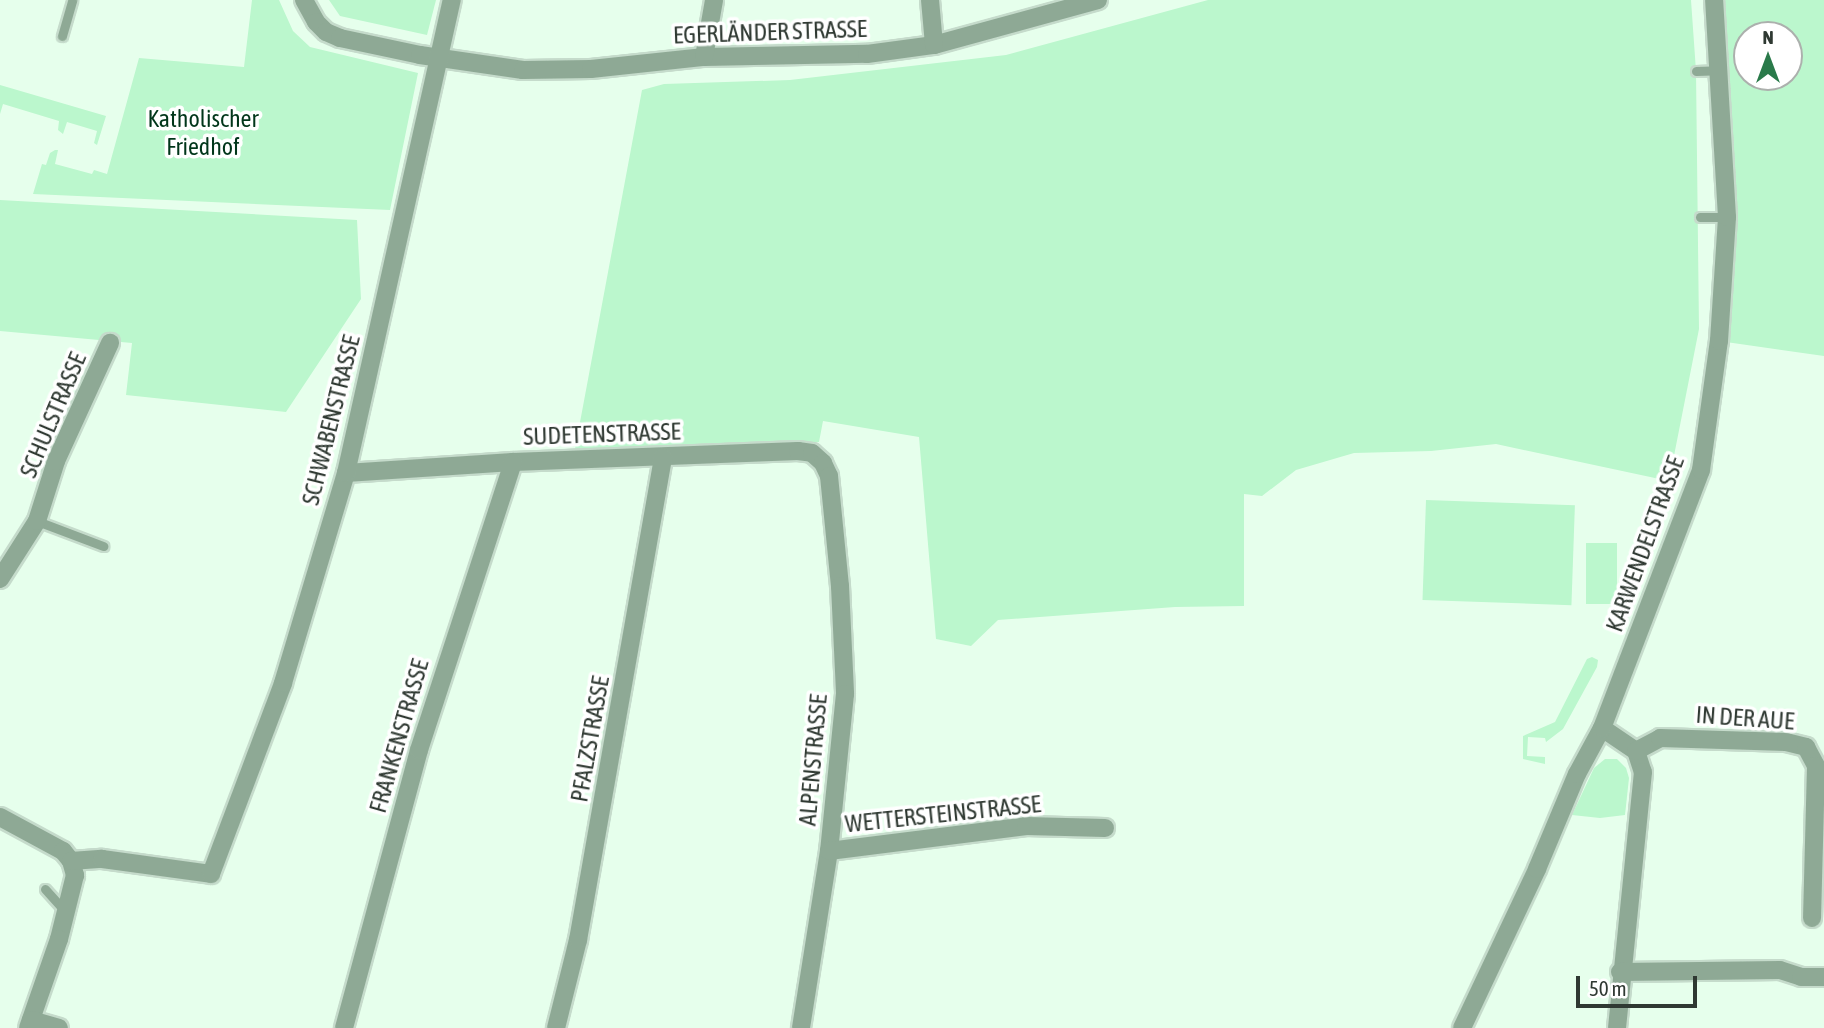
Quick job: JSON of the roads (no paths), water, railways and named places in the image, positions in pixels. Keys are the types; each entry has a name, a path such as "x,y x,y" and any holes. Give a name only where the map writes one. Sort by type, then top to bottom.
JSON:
{"street":[{"name":"EGERLÄNDER STRASSE","path":"304,0 311,16 326,32 372,46 523,70 591,69 704,57 867,54 934,44 1098,0"},
{"name":"SCHWABENSTRASSE","path":"71,861 102,859 211,874 283,683 346,473 452,0"},
{"path":"704,57 714,0"},
{"path":"930,0 934,44"},
{"name":"KARWENDELSTRASSE","path":"1462,1028 1537,869 1577,774 1602,728 1702,470 1719,341 1727,217 1714,0"},
{"name":"SCHULSTRASSE","path":"0,579 37,521 56,461 110,344"},
{"name":"SUDETENSTRASSE","path":"346,473 513,462 798,451 812,453 823,463 829,476 831,495"},
{"name":"PFALZSTRASSE","path":"556,1028 578,940 663,457"},
{"name":"FRANKENSTRASSE","path":"344,1028 419,750 513,462"},
{"name":"ALPENSTRASSE","path":"801,1028 829,851 845,694 840,586 831,495"},
{"path":"1602,728 1636,751 1643,772 1620,971 1617,1028"},
{"name":"IN DER AUE","path":"1636,751 1660,738 1786,742 1806,747 1815,766 1812,919"},
{"path":"0,817 63,851 71,861 75,875 67,912 30,1024 59,1028"},
{"name":"WETTERSTEINSTRASSE","path":"829,851 1026,827 1104,828"},
{"path":"1620,971 1780,970 1801,977 1824,977"}],"lane":[{"path":"62,36 72,0"},
{"path":"1696,71 1720,70"},
{"path":"1700,217 1727,217"},
{"path":"37,521 103,545"},
{"path":"45,889 67,912"}],"park label":[{"name":"Katholischer Friedhof","path":"203,133"}]}
